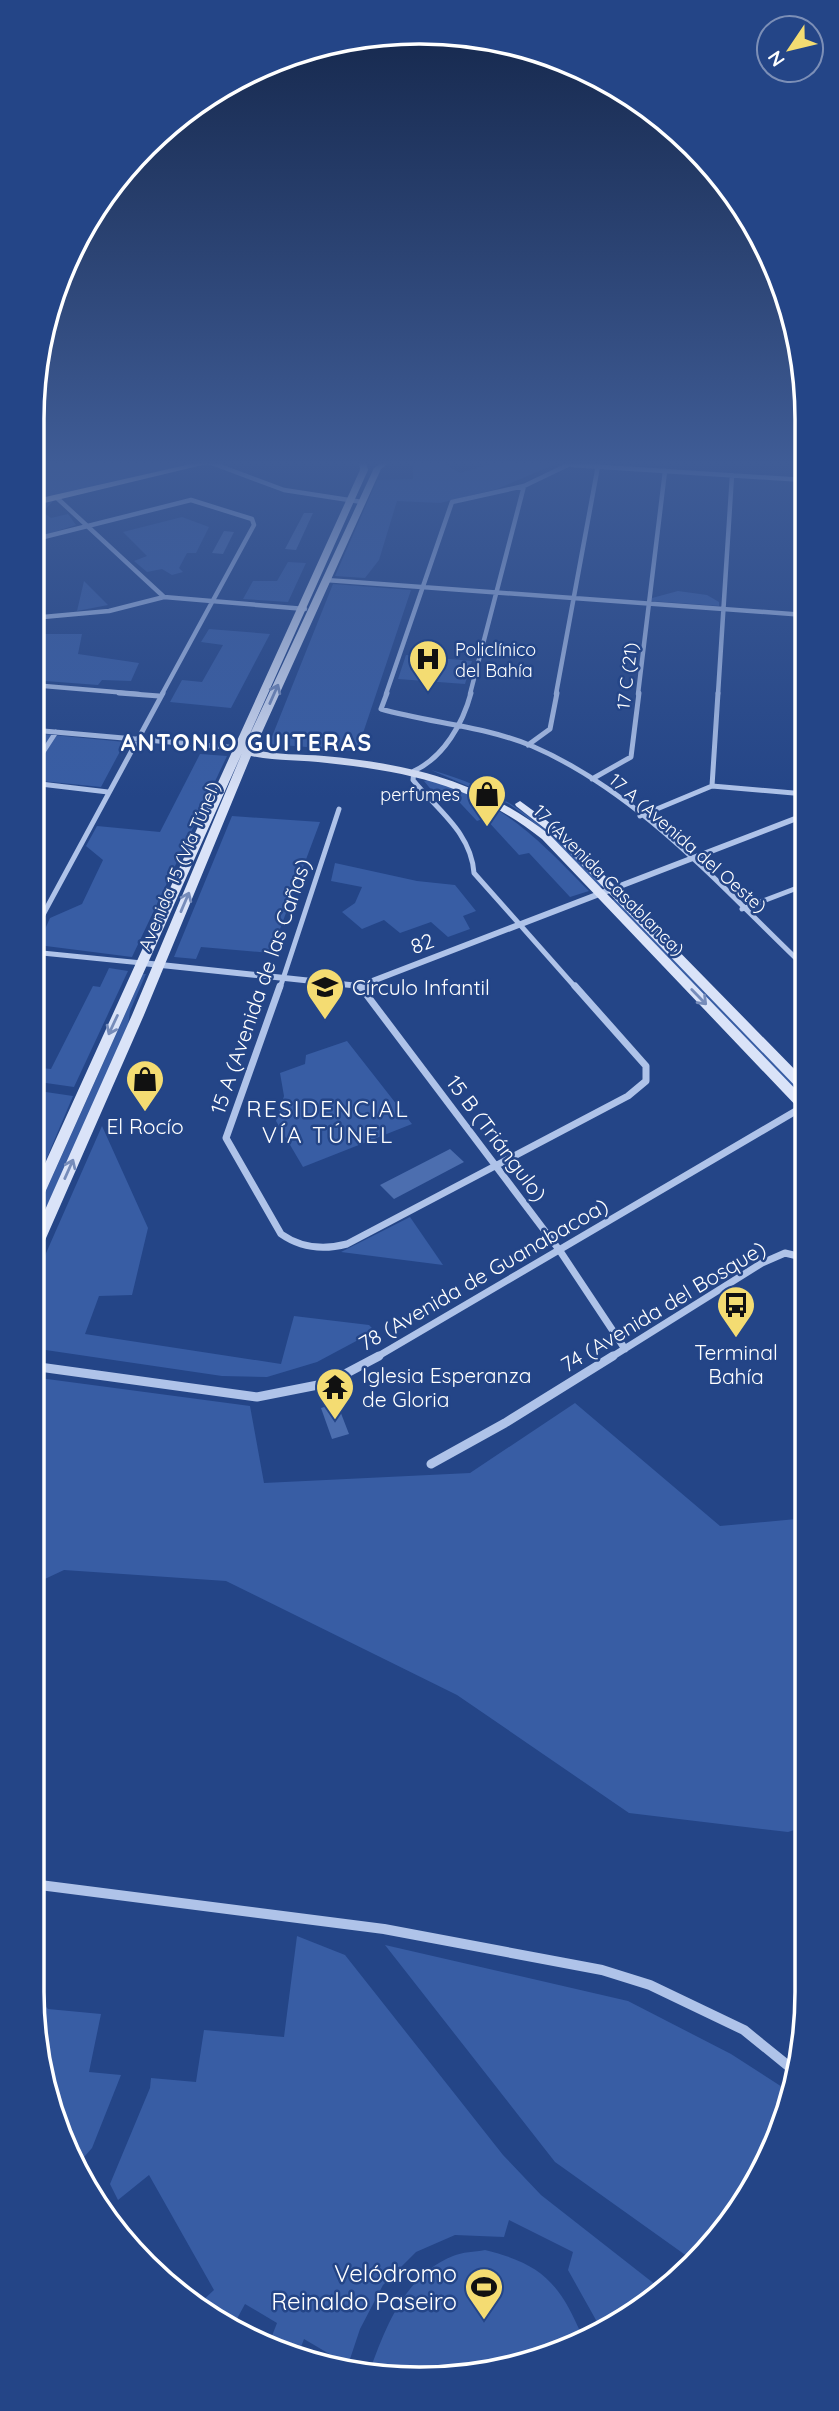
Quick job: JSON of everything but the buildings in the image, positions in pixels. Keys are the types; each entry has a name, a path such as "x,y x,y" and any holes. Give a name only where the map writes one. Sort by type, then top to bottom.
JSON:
{"main road":[{"name":"Avenida 15 (Vía Túnel)","path":"44,1227 159,965 315,574"},
{"name":"Avenida 15 (Vía Túnel)","path":"44,1179 142,963 329,574"},
{"name":"17 (Avenida Casablanca)","path":"245,749 379,757 427,765 493,788 535,814 615,891 795,1078"},
{"name":"17 (Avenida Casablanca)","path":"245,749 414,771 457,784 510,808 546,837 795,1096"}],"street":[{"path":"139,574 164,597"},
{"path":"44,912 135,739 227,574"},
{"path":"423,587 428,574"},
{"path":"496,1165 628,1096 646,1081 646,1066 474,873 475,858 465,836 415,783 414,771 427,765 461,725 502,574"},
{"path":"528,745 550,729 578,574"},
{"name":"17 C (21)","path":"592,779 631,757 653,574"},
{"path":"712,786 725,574"},
{"path":"326,580 795,614"},
{"name":"17 A (Avenida del Oeste)","path":"423,587 382,709 461,725 528,745 592,779 691,861 795,958"},
{"path":"44,617 109,611 164,597 312,610"},
{"path":"44,686 159,696"},
{"path":"44,731 245,749"},
{"path":"44,750 56,732"},
{"path":"44,784 108,792"},
{"path":"640,817 712,786 795,793"},
{"name":"15 A (Avenida de las Cañas)","path":"339,808 283,979 226,1138 281,1234 290,1242 335,1247 347,1244 496,1165"},
{"name":"82","path":"44,953 360,986 615,891 795,820"},
{"path":"742,909 795,889"},
{"name":"15 B (Triángulo)","path":"360,986 560,1251 625,1349"},
{"name":"78 (Avenida de Guanabacoa)","path":"44,1368 257,1397 328,1383 392,1349 795,1112"},
{"name":"74 (Avenida del Bosque)","path":"431,1464 505,1423 762,1263 785,1253 795,1255"},
{"path":"44,1886 360,1925 602,1970 650,1985 744,2030 788,2066"}],"shaded area":[{"path":"281,574 301,574 288,602 243,599 253,581 277,581"},
{"path":"336,574 368,574 365,578 335,576"},
{"path":"84,581 108,605 77,611"},
{"path":"333,584 411,590 357,751 269,744"},
{"path":"678,591 707,595 719,602 719,606 651,601 652,598"},
{"path":"209,629 270,634 231,708 170,702 182,680 202,682 223,645 201,642"},
{"path":"44,634 82,634 78,654 139,663 131,681 102,680 98,685 44,681"},
{"path":"406,655 472,661 465,684 398,679"},
{"path":"44,734 125,742 101,787 44,781"},
{"path":"200,754 227,756 132,957 44,946 44,932 50,918 82,904 103,860 86,846 97,826 160,832"},
{"path":"431,770 484,790 506,801 526,814 603,886 599,887 542,829 509,804"},
{"path":"431,779 480,800 518,824 589,891 570,897 529,853 519,855 485,818 477,821 447,789 433,792 424,781"},
{"path":"232,816 320,822 271,953 201,947 196,959 174,957"},
{"path":"335,863 417,881 455,885 476,911 463,916 470,929 448,937 431,922 400,933 384,920 362,929 342,912 355,903 362,887 331,881"},
{"path":"616,899 795,1085 795,1088 793,1089 612,900"},
{"path":"109,968 128,971 74,1087 44,1083 44,1068 51,1069 93,986 100,987"},
{"path":"143,974 146,974 130,1011 128,1026 44,1212 44,1195"},
{"path":"347,1041 412,1124 303,1167 276,1121 284,1096 280,1073 305,1064 306,1055"},
{"path":"44,1092 73,1096 44,1165"},
{"path":"102,1126 148,1228 132,1295 99,1296 85,1334 281,1364 294,1316 369,1325 375,1331 317,1362 267,1377 222,1376 44,1350 44,1258"},
{"path":"410,1217 443,1265 341,1252"},
{"path":"44,1379 250,1406 264,1483 470,1473 575,1403 720,1526 795,1519 795,1830 788,1832 629,1813 457,1695 226,1581 64,1570 44,1579"},
{"path":"297,1936 345,1955 503,2155 541,2195 655,2284 597,2322 568,2270 573,2252 509,2220 504,2237 455,2235 416,2252 383,2285 360,2329 349,2361 335,2357 304,2339 301,2348 272,2337 277,2323 245,2304 237,2319 211,2304 204,2299 214,2290 149,2175 118,2200 110,2184 150,2088 151,2078 196,2082 204,2030 284,2037"},
{"path":"385,1945 628,2001 731,2054 782,2087 767,2135 745,2179 718,2220 686,2256 555,2162"},
{"path":"45,2005 48,2009 101,2014 89,2072 121,2075 92,2148 83,2158 64,2112 51,2065"},
{"name":"Velódromo Reinaldo Paseiro","path":"485,2250 522,2262 535,2270 557,2290 580,2331 517,2354 469,2364 420,2367 372,2364 389,2323 409,2290 421,2276 436,2265 464,2253"}],"place":[{"name":"Policlínico del Bahía","path":"428,693"},
{"name":"perfumes","path":"487,828"},
{"name":"Círculo Infantil","path":"325,1021"},
{"name":"El Rocío","path":"145,1113"},
{"name":"Terminal Bahía","path":"736,1339"},
{"name":"Iglesia Esperanza de Gloria","path":"335,1421"},
{"name":"Velódromo Reinaldo Paseiro","path":"484,2321"}],"district":[{"name":"ANTONIO GUITERAS","path":"247,742"},
{"name":"RESIDENCIAL VÍA TÚNEL","path":"328,1121"}]}
